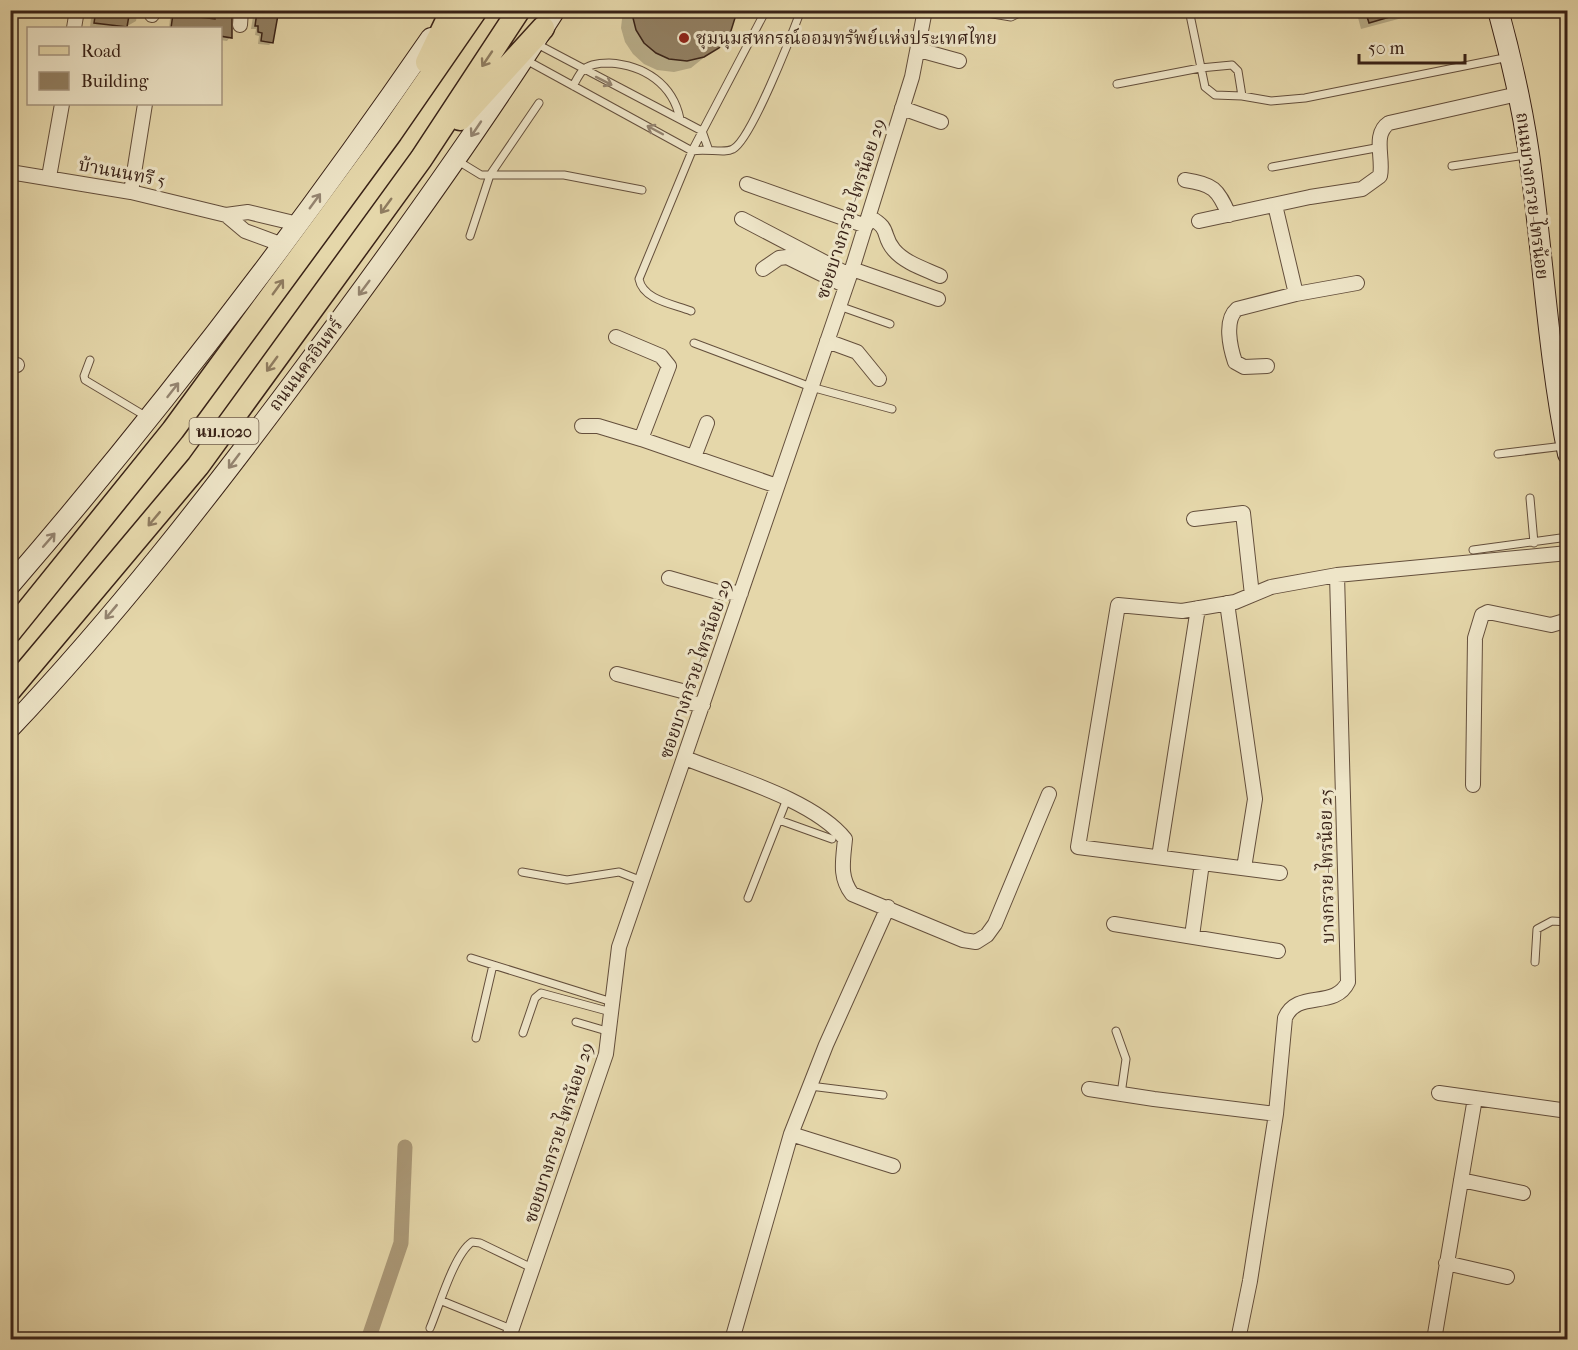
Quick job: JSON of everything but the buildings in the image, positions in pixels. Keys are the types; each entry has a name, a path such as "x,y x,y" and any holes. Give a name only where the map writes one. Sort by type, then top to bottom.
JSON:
{"main road":[{"path":"391,133 451,10"},
{"path":"10,585 150,419 283,245 451,10"},
{"name":"นบ.1020","path":"10,632 173,430 391,133 476,10"},
{"name":"ถนนนครอินทร์","path":"10,690 198,466 421,159 519,10"},
{"name":"ถนนบางกรวย-ไทรน้อย","path":"1498,10 1518,94 1529,154 1561,372 1567,450"},
{"path":"421,159 544,27"},
{"name":"ถนนนครอินทร์","path":"10,728 51,685 218,483 419,214 544,27"}],"street":[{"path":"74,27 77,10"},
{"name":"ซอยบางกรวย-ไทรน้อย 29","path":"509,1334 600,1075 610,1032 619,947 868,222 919,50 925,10"},
{"path":"919,50 959,61"},
{"path":"1199,222 1362,189 1372,184 1380,176 1382,166 1380,134 1383,127 1389,123 1518,94"},
{"path":"49,177 62,105"},
{"path":"131,192 145,105"},
{"path":"902,108 941,122"},
{"name":"บ้านนนทรี 5","path":"10,171 131,192 226,215 248,212 298,224"},
{"path":"1185,180 1207,183 1215,189 1228,215"},
{"path":"747,184 885,228 893,249 901,256 940,276"},
{"path":"1275,205 1296,294"},
{"name":"บ้านนนทรี 5","path":"226,215 245,231 283,245"},
{"path":"742,219 849,277"},
{"path":"763,269 779,258 787,257 849,277 938,298"},
{"path":"1267,366 1244,367 1235,362 1229,321 1231,314 1237,309 1296,294 1357,283"},
{"path":"616,337 661,356 669,366 641,439"},
{"path":"827,342 857,352 879,379"},
{"path":"694,457 706,423"},
{"path":"582,426 598,426 641,439 777,486"},
{"path":"1194,519 1243,513 1252,595"},
{"path":"1280,873 1078,847 1118,605 1182,611 1227,603 1271,587 1337,575 1568,553"},
{"name":"บางกรวย-ไทรน้อย 25","path":"1238,1340 1250,1281 1276,1114 1285,1018 1288,1009 1299,1001 1335,996 1344,991 1348,982 1337,575"},
{"path":"669,578 718,592 741,592"},
{"path":"1227,603 1256,799 1244,868"},
{"path":"1159,857 1198,608"},
{"path":"1473,785 1475,638 1482,615 1488,612 1551,625 1568,620"},
{"path":"616,674 686,692 687,702 703,705"},
{"path":"685,758 804,806 834,826 845,839 841,873 852,894 963,939 976,942 987,935 995,924 1049,794"},
{"path":"1192,936 1202,863"},
{"path":"732,1340 791,1134 826,1045 888,907"},
{"path":"1114,924 1278,951"},
{"path":"1089,1089 1276,1114"},
{"path":"1439,1093 1568,1111"},
{"path":"1434,1340 1475,1098"},
{"path":"791,1134 893,1166"},
{"path":"1461,1180 1524,1193"},
{"path":"1446,1263 1507,1277"}],"lane":[{"path":"691,311 651,296 640,286 639,279 692,150 766,10"},
{"path":"524,59 692,150 708,148 722,152 737,147 777,70 801,10"},
{"path":"969,10 1011,17 1025,10"},
{"path":"1189,10 1200,68 1208,92 1270,101 1305,98 1509,57"},
{"path":"544,27 583,70 702,131 708,148"},
{"path":"573,86 583,70 604,63 618,64 649,74 671,95 677,105 680,119"},
{"path":"1117,84 1200,68 1236,66 1242,96"},
{"path":"470,236 490,175 539,103"},
{"path":"1272,167 1381,147"},
{"path":"1452,166 1529,154"},
{"path":"456,160 481,175 564,174 642,190"},
{"path":"838,306 890,324"},
{"path":"694,343 811,387 892,409"},
{"path":"90,360 84,376 85,380 150,419"},
{"path":"1498,454 1567,450"},
{"path":"1530,498 1534,543"},
{"path":"1473,550 1568,537"},
{"path":"748,898 787,799"},
{"path":"779,820 832,839"},
{"path":"522,872 567,880 619,872 642,881"},
{"path":"1535,962 1538,929 1552,921 1568,922"},
{"path":"471,958 612,1007"},
{"path":"476,1038 493,965"},
{"path":"523,1033 535,998 541,993 612,1007"},
{"path":"576,1022 610,1032"},
{"path":"1116,1031 1126,1059 1120,1094"},
{"path":"810,1086 884,1095"},
{"path":"430,1328 459,1258 466,1246 472,1242 480,1243 532,1268"},
{"path":"442,1300 509,1334"}],"waterway":[{"path":"368,1340 401,1243 405,1147"}],"place":[{"name":"ชุมนุมสหกรณ์ออมทรัพย์แห่งประเทศไทย","path":"684,38"}]}
